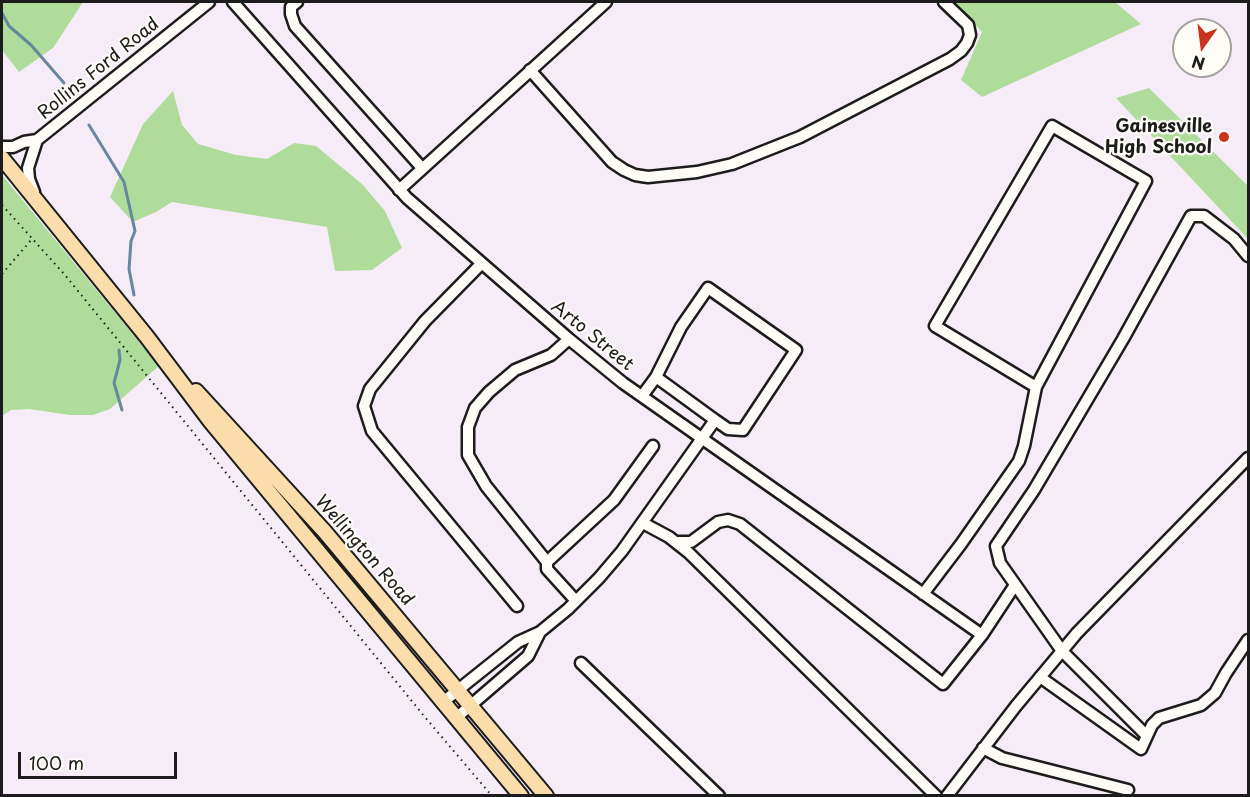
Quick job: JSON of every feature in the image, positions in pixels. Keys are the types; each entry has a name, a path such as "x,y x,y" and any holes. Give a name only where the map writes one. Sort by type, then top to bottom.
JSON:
{"main road":[{"name":"Wellington Road","path":"2,158 147,337 211,422 521,795"},
{"name":"Wellington Road","path":"147,337 325,532 546,795"}],"street":[{"name":"Rollins Ford Road","path":"2,147 14,147 24,142 37,140 209,2"},
{"name":"Arto Street","path":"233,2 399,190 568,339 642,396 982,635"},
{"path":"297,2 291,7 296,26 422,168"},
{"path":"399,190 606,2"},
{"path":"530,70 618,166 635,175 648,177 697,172 732,164 800,137 950,59 967,44 970,35 968,26 944,2"},
{"path":"923,594 1019,461 1036,387 1146,181 1052,126 935,326 1036,387"},
{"name":"Rollins Ford Road","path":"37,140 27,171 38,202"},
{"path":"1147,736 1062,651 1000,563 996,546 1034,490 1123,339 1191,216 1204,216 1234,239 1248,256"},
{"path":"481,264 425,321 370,389 364,406 372,431 517,606"},
{"path":"642,396 656,377 681,327 708,288 796,350 743,429 728,429 656,377"},
{"path":"548,562 486,486 468,455 468,427 475,408 514,370 550,355 568,339"},
{"path":"443,702 518,642 540,632 576,601 622,552 715,420"},
{"path":"576,601 547,569 548,562 614,500 653,447"},
{"path":"947,795 1077,633 1248,458"},
{"path":"676,542 691,542 718,522 728,520 740,524 943,684 982,635 1015,585"},
{"path":"643,523 676,542 936,795"},
{"path":"456,718 528,656 540,632"},
{"path":"1040,677 1141,749 1152,725 1159,718 1201,705 1215,693 1248,640"},
{"path":"581,663 719,795"},
{"path":"983,748 1002,758 1128,790"}],"path":[{"path":"2,205 65,274 424,716 492,795"},
{"path":"2,274 32,238"}],"green space":[{"path":"2,2 83,2 53,48 19,72 2,50"},
{"path":"954,2 1115,2 1141,24 982,97 961,80 982,32"},
{"path":"1149,88 1248,186 1248,239 1116,98"},
{"path":"173,91 182,125 198,144 236,155 267,159 294,143 316,146 362,184 385,211 402,248 372,270 335,271 327,227 172,202 133,222 110,197 143,124"},
{"path":"2,175 159,366 110,409 93,415 70,415 29,409 11,410 2,416"}],"waterway":[{"path":"2,13 9,26 31,45 64,83"},
{"path":"89,125 124,182 135,231 131,241 129,269 134,295"},
{"path":"119,350 120,360 114,383 122,410"}],"place":[{"name":"Gainesville High School","path":"1224,137"}]}
